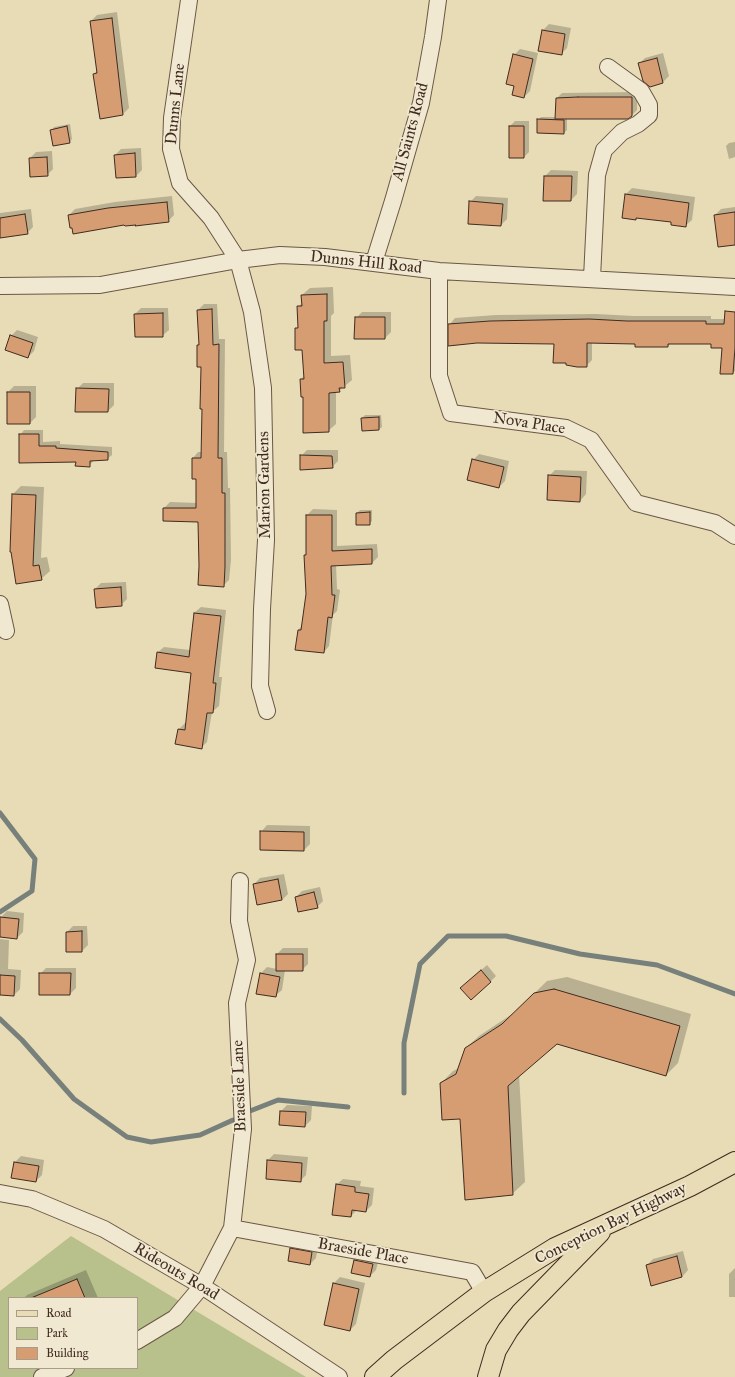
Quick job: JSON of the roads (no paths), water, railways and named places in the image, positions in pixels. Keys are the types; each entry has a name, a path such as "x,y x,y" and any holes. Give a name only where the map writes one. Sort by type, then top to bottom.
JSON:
{"main road":[{"name":"Conception Bay Highway","path":"375,1377 394,1360 484,1292 555,1248 690,1186 735,1162"},
{"path":"488,1377 496,1350 508,1330 521,1313 607,1224"}],"street":[{"name":"Dunns Lane","path":"189,0 172,118 171,150 180,183 211,218 238,260"},
{"name":"All Saints Road","path":"374,262 421,103 438,0"},
{"path":"592,278 597,174 604,150 622,132 638,124 648,115 649,105 641,91 608,66"},
{"name":"Dunns Hill Road","path":"0,286 100,285 238,260 280,255 325,257 439,271 592,278 735,287"},
{"name":"Marion Gardens","path":"238,260 252,312 263,388 266,540 260,686 267,711"},
{"name":"Nova Place","path":"439,271 439,376 451,413 566,428 591,440 636,503 716,522 735,536"},
{"path":"0,604 6,631"},
{"name":"Braeside Lane","path":"138,1340 175,1318 202,1286 232,1228 243,1129 237,1003 247,960 239,921 240,881"},
{"name":"Rideouts Road","path":"0,1194 32,1199 104,1229 202,1286 340,1377"},
{"name":"Braeside Place","path":"232,1228 472,1272 484,1292"},
{"path":"42,1377 63,1369"}],"waterway":[{"path":"0,813 35,859 32,891 0,912"},
{"path":"404,1093 404,1043 420,964 448,936 506,936 580,954 657,965 735,994"},
{"path":"0,1019 22,1040 74,1099 127,1137 151,1142 200,1135 233,1120"},
{"path":"250,1111 278,1100 348,1107"}]}
